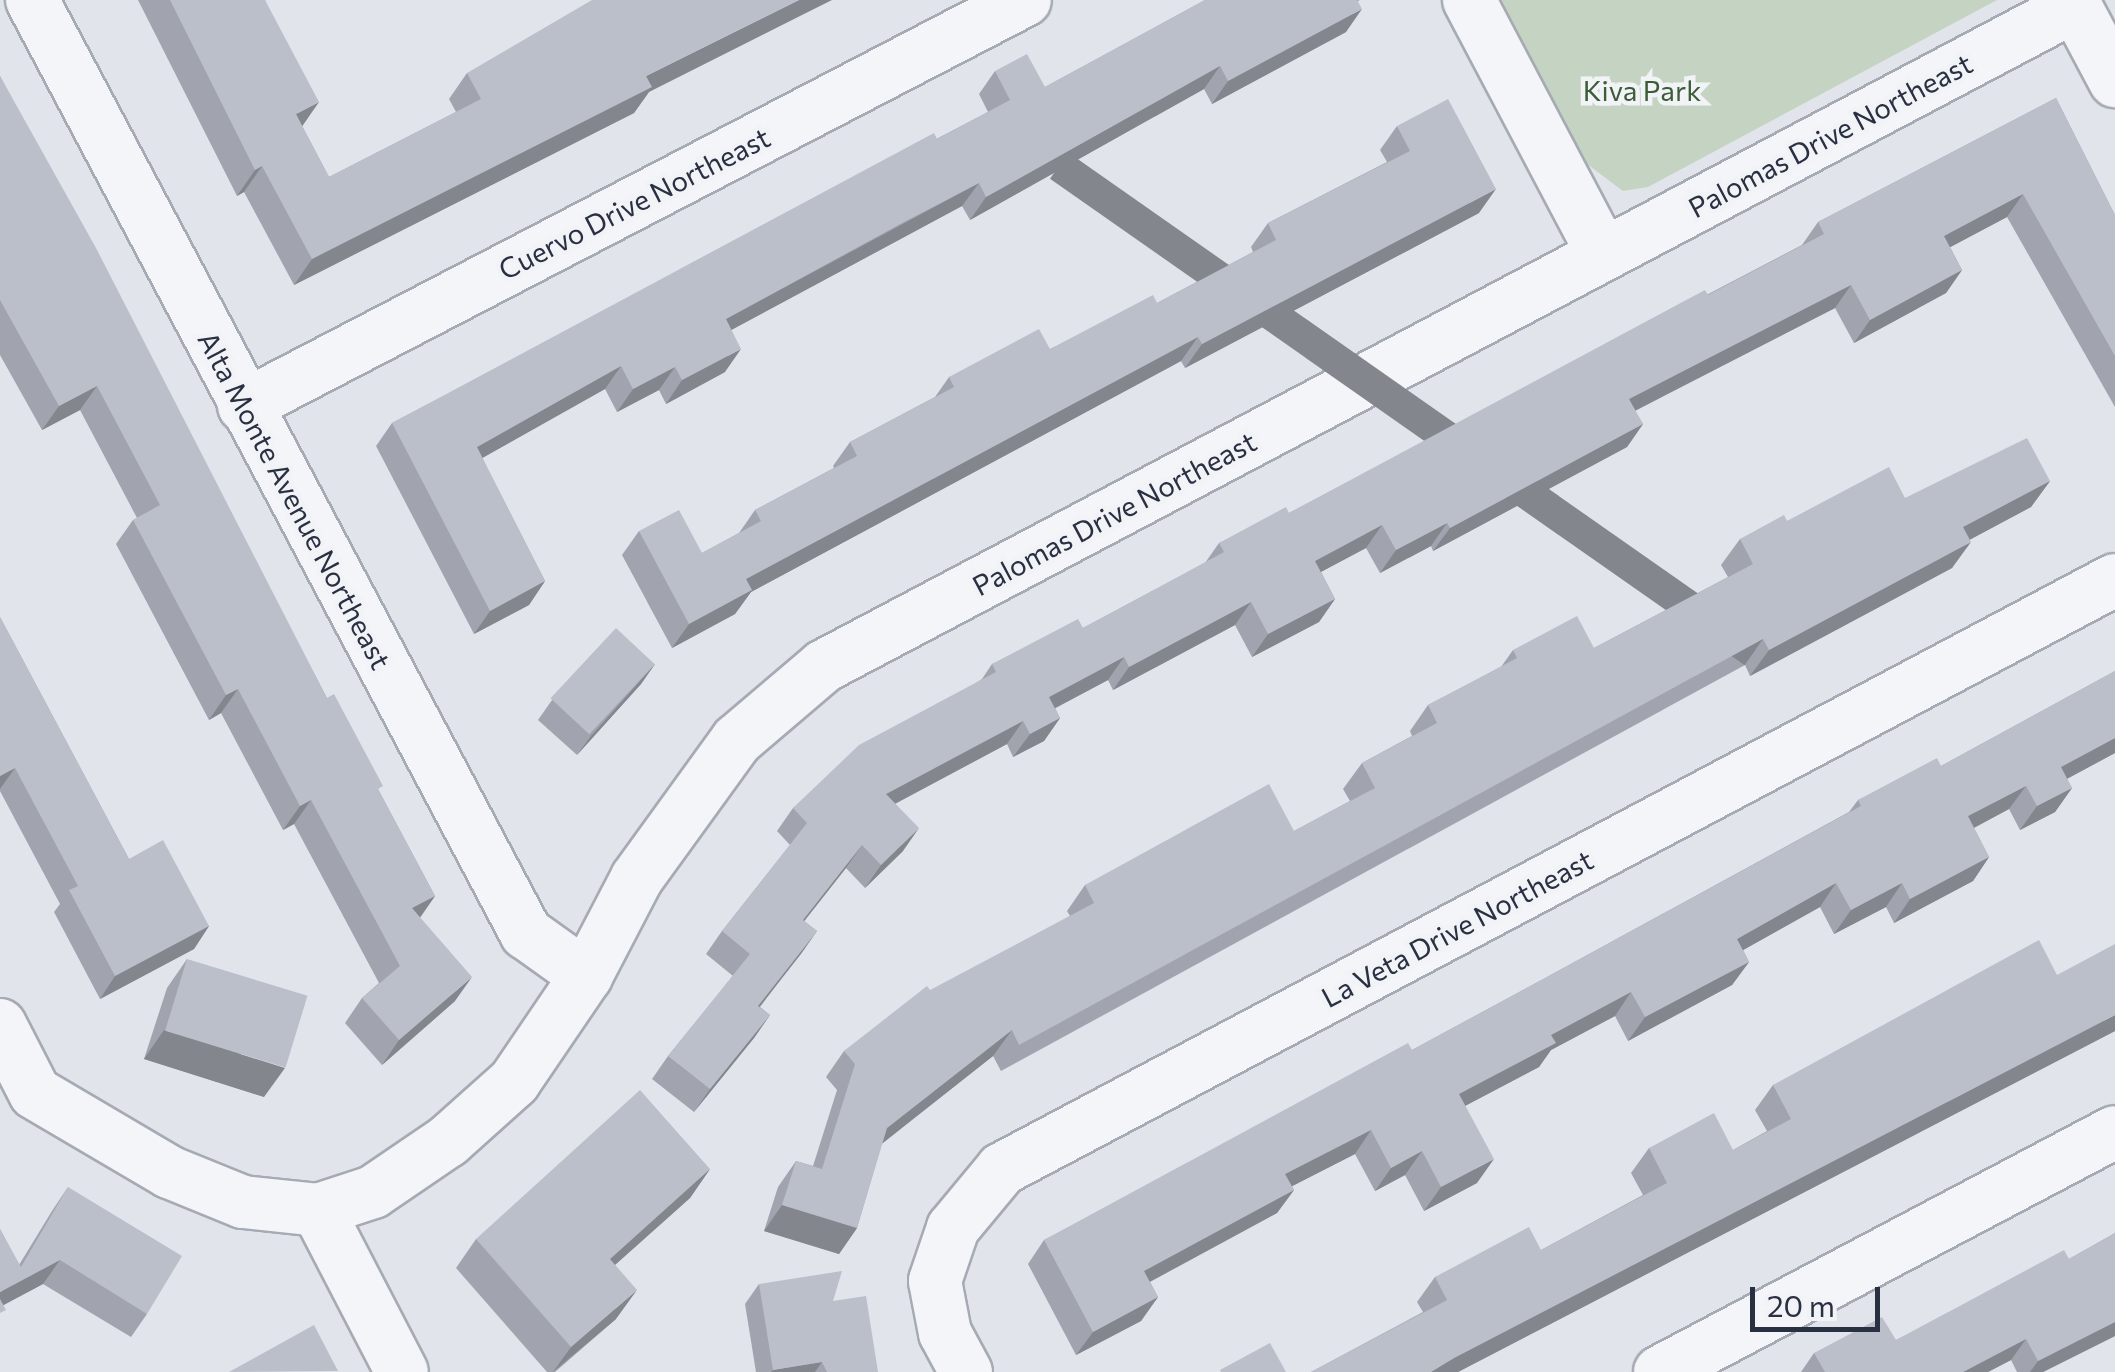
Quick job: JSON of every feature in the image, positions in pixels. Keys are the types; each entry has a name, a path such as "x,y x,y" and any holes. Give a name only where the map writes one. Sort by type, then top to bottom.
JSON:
{"street":[{"name":"Alta Monte Avenue Northeast","path":"32,0 526,933 586,976"},
{"name":"Cuervo Drive Northeast","path":"244,406 1025,0"},
{"path":"1468,0 1603,254"},
{"path":"2074,3 2115,81"},
{"name":"Palomas Drive Northeast","path":"318,1210 373,1192 448,1140 514,1082 586,976 637,878 737,740 824,666 2074,3"},
{"name":"La Veta Drive Northeast","path":"966,1372 945,1332 935,1281 952,1228 1002,1168 2115,580"},
{"path":"0,1026 18,1102 244,1202 318,1210 402,1372"},
{"path":"1660,1372 2115,1132"}],"green space":[{"name":"Kiva Park","path":"1493,0 1997,0 1648,187 1623,191 1575,155"}],"building":[{"path":"170,0 265,0 319,102 296,114 329,177 481,99 467,73 592,0 799,0 646,76 652,87 312,259 262,166 255,170"},
{"path":"1205,0 1357,0 1362,9 1228,81 1220,66 986,197 979,183 726,319 741,349 682,380 675,367 633,389 621,366 477,447 545,581 490,611 392,423 934,133 937,139 1010,100 995,71 1027,54 1045,87"},
{"path":"0,76 96,248 327,698 334,694 383,786 378,789 435,896 412,908 472,977 399,1040 362,998 400,966 311,800 300,806 238,689 226,695 133,520 160,505 97,386 59,406 0,300"},
{"path":"2056,98 2115,215 2115,356 2023,194 1944,236 1962,270 1870,320 1851,285 1629,399 1643,424 1450,528 1447,523 1396,550 1382,525 1315,561 1335,599 1268,634 1251,602 1129,667 1124,657 1049,697 1060,718 1030,734 1023,721 886,794 919,828 881,865 862,845 803,920 817,931 758,1006 770,1015 710,1089 668,1056 750,954 722,931 807,823 793,808 859,745 996,672 992,664 1078,619 1083,628 1224,552 1219,543 1286,507 1289,513 1705,290 1708,295 1824,234 1818,222"},
{"path":"1448,99 1496,189 1202,344 1198,337 746,579 752,590 689,624 639,531 679,510 702,553 761,521 755,510 857,456 850,442 954,387 949,377 1039,329 1050,349 1153,295 1157,303 1276,240 1268,223 1410,151 1397,126"},
{"path":"2027,438 2050,481 1963,527 1971,542 1769,650 1763,639 1019,1045 1012,1030 887,1128 857,1228 782,1205 796,1161 822,1169 855,1064 844,1051 927,986 930,990 1094,903 1085,885 1269,784 1294,831 1375,788 1362,763 1437,723 1428,705 1517,658 1513,650 1577,616 1594,648 1753,564 1740,539 1784,515 1787,521 1889,467 1905,498"},
{"path":"0,617 129,859 163,840 209,926 115,976 69,890 78,886 15,768 0,776"},
{"path":"616,628 655,664 589,734 551,698"},
{"path":"2115,671 2115,738 2061,767 2072,788 2037,806 2026,786 1968,816 1989,857 1910,899 1902,883 1851,910 1836,883 1737,939 1749,962 1645,1017 1631,992 1551,1035 1556,1043 1459,1094 1494,1159 1441,1187 1422,1151 1391,1168 1371,1130 1285,1174 1294,1190 1144,1271 1158,1297 1093,1332 1044,1240 1408,1043 1412,1050 1861,806 1858,800 1937,758 1941,766"},
{"path":"2039,940 2057,975 2115,944 2115,1015 1431,1372 1311,1372 1447,1300 1435,1277 1529,1227 1541,1250 1667,1183 1649,1148 1714,1113 1733,1150 1791,1119 1773,1085"},
{"path":"187,959 307,996 286,1068 165,1031"},
{"path":"640,1090 710,1169 610,1259 637,1290 571,1347 476,1239"},
{"path":"68,1187 182,1256 147,1314 60,1260 0,1292 0,1229 21,1267"},
{"path":"2115,1233 2115,1322 2038,1361 2026,1339 1963,1372 1825,1372 1814,1353 1882,1317 1896,1340 2064,1250 2069,1259"},
{"path":"842,1271 833,1301 866,1296 878,1372 827,1372 822,1362 773,1370 759,1284"},
{"path":"314,1325 338,1371 229,1372"},
{"path":"1270,1343 1286,1372 1221,1372 1220,1370"}]}
